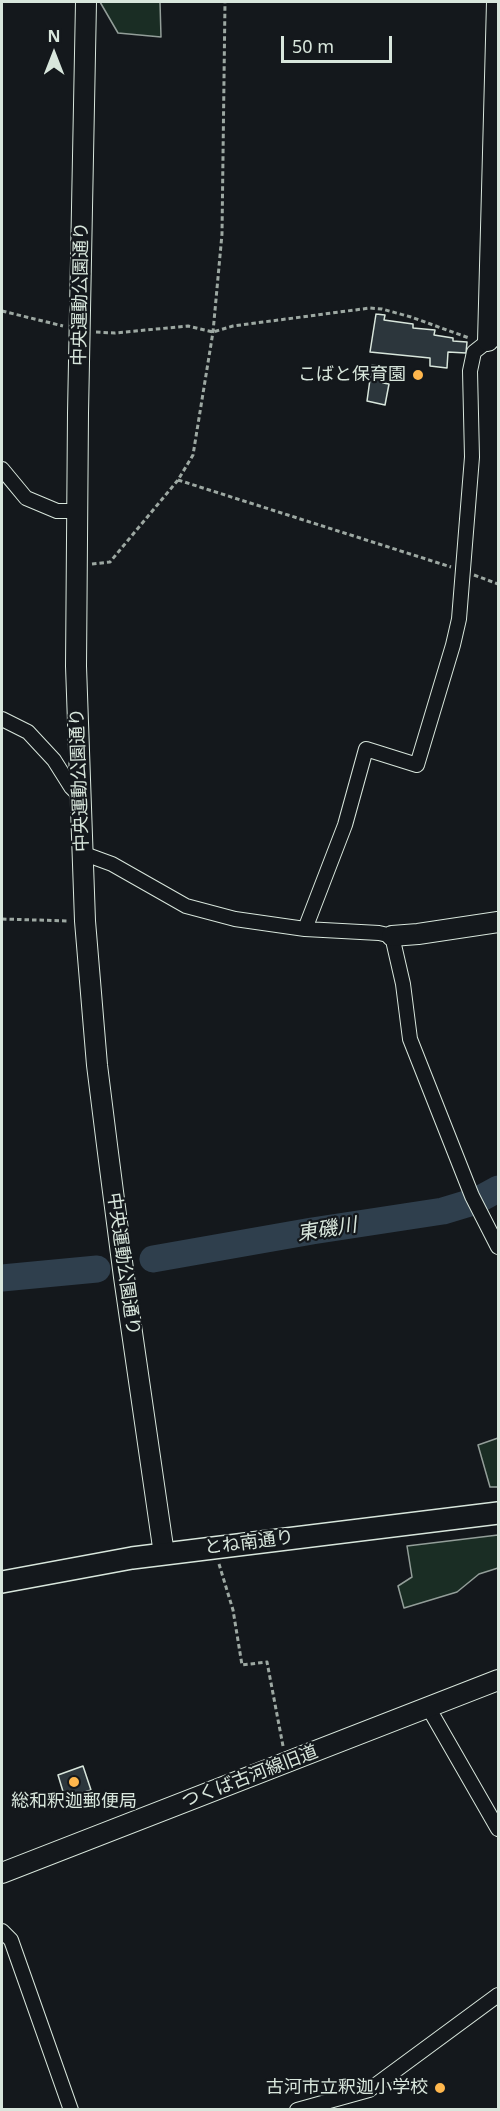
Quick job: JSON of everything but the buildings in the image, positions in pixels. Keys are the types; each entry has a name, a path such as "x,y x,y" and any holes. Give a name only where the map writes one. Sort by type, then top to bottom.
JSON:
{"main road":[{"name":"とね南通り","path":"2,1582 119,1560 498,1513"}],"street":[{"name":"中央運動公園通り","path":"86,2 76,676 85,921 97,1065 124,1277 164,1554"},
{"path":"305,929 345,825 366,748 417,765 459,619 472,457 470,371 474,352 493,340 497,2"},
{"path":"2,469 26,498 57,510 78,510"},
{"path":"2,718 28,732 54,760 71,787 81,797"},
{"path":"82,854 112,864 186,906 235,918 305,929 379,933 392,936 498,922"},
{"path":"392,936 403,984 410,1039 472,1196 498,1247"},
{"name":"つくば古河線旧道","path":"2,1873 498,1680"},
{"path":"428,1707 498,1828"},
{"path":"2,1931 11,1940 71,2109"},
{"path":"297,2109 369,2090 498,1995"}],"path":[{"path":"77,566 110,562 178,480 193,455 213,332 222,234 225,2"},
{"path":"2,311 52,325 116,333 188,326 213,332 233,326 370,308 411,317 468,338 493,340"},
{"path":"178,480 498,584"},
{"path":"2,919 85,921"},
{"path":"217,1547 220,1571 233,1610 242,1665 267,1662 286,1763"}],"green space":[{"path":"100,2 160,2 161,37 118,33"},
{"path":"498,1438 498,1487 490,1487 478,1445"},
{"path":"498,1535 498,1568 479,1574 457,1592 404,1608 398,1586 412,1577 407,1546"}],"waterway":[{"name":"東磯川","path":"153,1259 443,1211 476,1201 498,1189"},
{"name":"東磯川","path":"2,1278 97,1269"}],"place":[{"name":"こばと保育園","path":"418,375"},
{"name":"総和釈迦郵便局","path":"74,1782"},
{"name":"古河市立釈迦小学校","path":"440,2088"}]}
